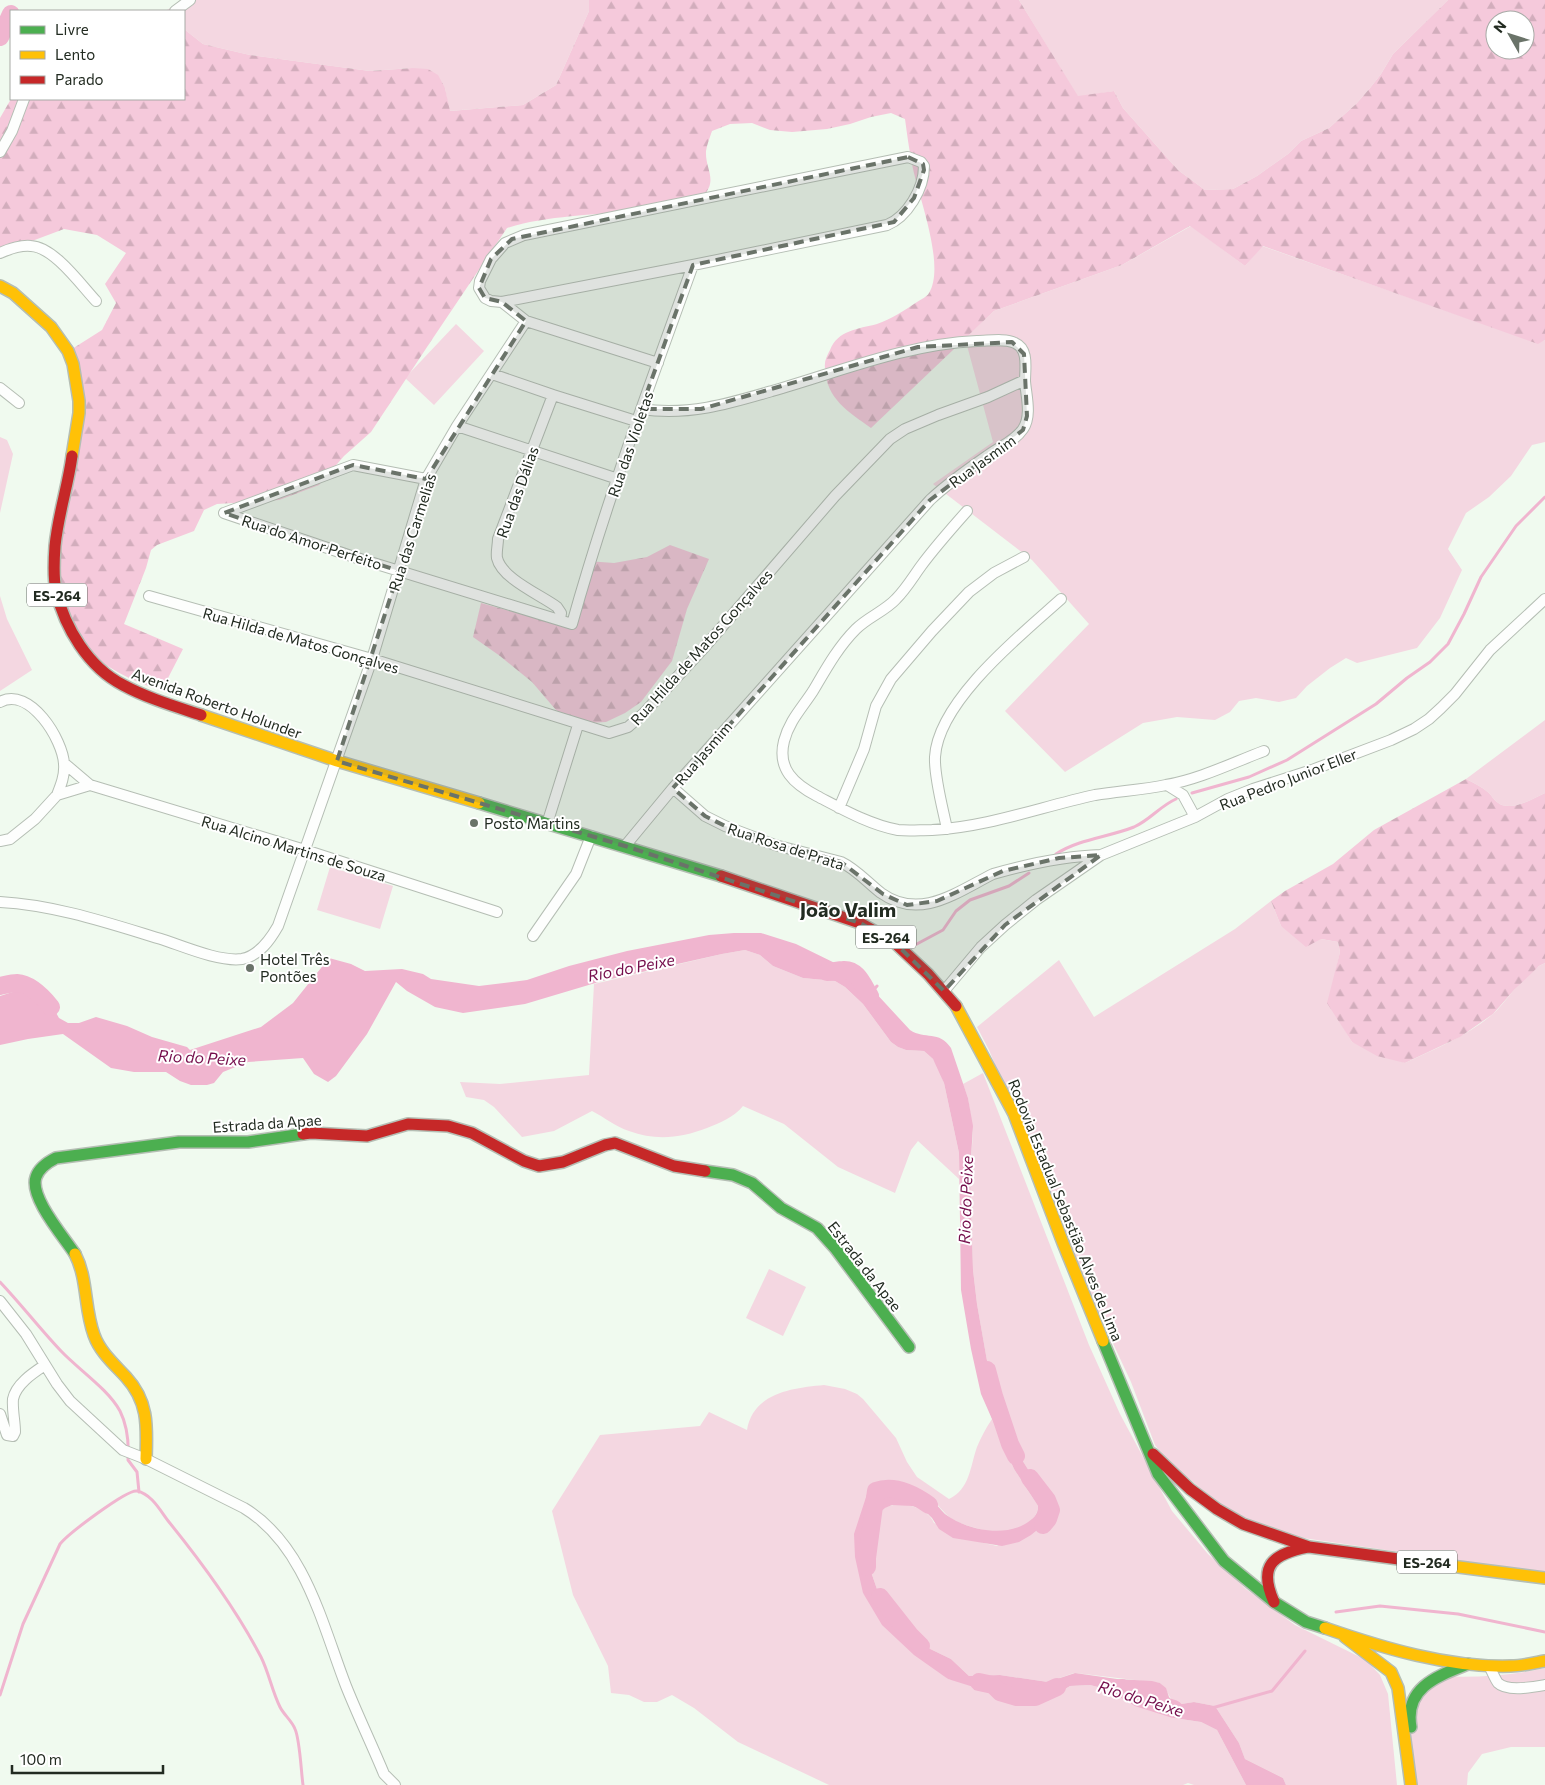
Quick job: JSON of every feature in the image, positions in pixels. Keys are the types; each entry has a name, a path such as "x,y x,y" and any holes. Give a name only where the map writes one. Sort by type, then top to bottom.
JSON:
{"main road":[{"name":"Avenida Roberto Holunder","path":"0,286 13,293 52,327 68,351 73,364 79,413 72,459 59,519 54,572 59,603 78,643 95,665 108,676 137,693 337,761"},
{"name":"Rodovia Estadual Sebastião Alves de Lima","path":"337,761 625,846 777,894 860,923 894,942 944,990 968,1024 1014,1114 1063,1244 1158,1474 1224,1561 1274,1602 1306,1622 1341,1634 1434,1660 1489,1666 1513,1666 1545,1661"},
{"name":"Estrada da Apae","path":"140,1457 146,1420 145,1408 135,1387 105,1355 98,1344 91,1329 86,1287 78,1261 37,1194 35,1180 37,1174 43,1166 56,1158 179,1142 234,1143 311,1133 367,1136 408,1124 448,1126 472,1133 492,1142 524,1161 539,1166 563,1162 605,1145 615,1144 674,1166 733,1175 752,1183 781,1208 817,1228 835,1248 909,1347"},
{"name":"Rodovia Estadual Sebastião Alves de Lima","path":"1145,1445 1190,1489 1216,1508 1244,1524 1309,1547 1545,1578"},
{"path":"1274,1602 1267,1584 1267,1571 1275,1559 1290,1550 1309,1547"},
{"path":"1341,1634 1391,1672 1398,1688 1412,1785"},
{"path":"1412,1785 1410,1710 1418,1692 1431,1679 1468,1664"}],"street":[{"path":"176,10 190,0"},
{"path":"0,152 12,131 24,100"},
{"path":"908,157 921,162 924,166 921,184 914,198 907,209 894,222 864,230 693,265 502,302 491,301 485,298 479,288 480,281 498,250 512,239 524,235 908,157"},
{"path":"0,253 31,246 49,252 96,301"},
{"name":"Rua das Violetas","path":"572,624 596,542 636,421 642,409 693,265"},
{"path":"502,302 526,321 658,363"},
{"name":"Rua das Carmelias","path":"0,902 47,908 127,929 222,958 242,959 255,953 268,943 278,926 372,659 426,479 457,426 526,321"},
{"name":"Rua Jasmim","path":"625,846 673,788 930,500 950,482 1023,430 1027,421 1024,354 1015,343 994,341 918,347 741,400 701,409 682,412 662,412 642,409"},
{"path":"492,374 636,421"},
{"name":"Rua Hilda de Matos Gonçalves","path":"148,596 372,659 578,725 609,733 628,727 643,714 702,650 835,496 890,439 905,429 930,418 988,397 1025,380"},
{"path":"0,388 19,403"},
{"name":"Rua das Dálias","path":"553,395 498,539 497,558 503,569 510,576 557,607 561,613 560,620"},
{"path":"457,426 618,478"},
{"name":"Rua do Amor Perfeito","path":"426,479 353,465 224,513 399,571 572,624"},
{"path":"967,511 938,544 895,601 864,622 843,644 790,724 784,741 782,755 784,768 796,781 813,794 839,808 873,822 896,829 911,831 947,829 996,821 1095,796 1167,785 1203,775 1264,751"},
{"path":"839,808 864,749 876,706 891,678 969,592 994,573 1024,556"},
{"path":"947,829 935,757 936,748 948,720 962,696 1016,639 1061,599"},
{"name":"Rua Pedro Junior Eller","path":"944,990 981,947 1005,925 1036,900 1101,855 1195,817 1244,792 1312,770 1391,740 1414,729 1441,708 1455,694 1490,650 1545,599"},
{"path":"0,702 12,699 24,702 36,710 49,726 58,743 64,763 62,783 57,795 35,819 10,839 0,841"},
{"path":"547,824 578,725"},
{"name":"Rua Alcino Martins de Souza","path":"64,763 90,785 305,850 497,912"},
{"path":"57,795 90,785"},
{"path":"1167,785 1180,791 1195,817"},
{"name":"Rua Rosa de Prata","path":"673,788 706,816 725,826 775,845 849,865 883,894 899,903 907,905 920,905 937,901 1003,871 1060,858 1101,855"},
{"path":"533,936 576,874 591,836"},
{"path":"0,1301 26,1334 57,1384 70,1400 123,1450 257,1516 274,1533 288,1552 316,1602 347,1687 384,1774 395,1785"},
{"path":"0,1414 7,1435 13,1436 15,1432 14,1399 17,1390 32,1374 45,1365"},
{"path":"1489,1666 1497,1682 1502,1686 1522,1688 1545,1685"}],"highlighted area":[{"path":"908,157 923,164 924,170 914,198 894,222 693,265 641,409 701,409 918,347 1012,342 1024,354 1027,416 1023,430 930,500 673,788 705,816 725,826 841,862 883,894 907,905 937,901 1003,871 1059,858 1101,855 1005,925 944,991 894,942 860,923 625,846 337,761 399,571 224,513 353,465 426,479 526,321 502,302 485,298 479,288 491,259 512,239"}],"shaded area":[{"path":"185,0 589,0 589,11 556,85 523,105 449,111 445,88 412,68 370,71 250,55 203,44 185,30 185,10 167,10"},
{"path":"1019,0 1448,0 1393,54 1370,88 1356,104 1329,128 1301,141 1288,154 1257,176 1233,189 1205,190 1178,170 1123,108 1114,91 1078,97"},
{"path":"1191,226 1245,266 1262,246 1538,343 1545,340 1545,442 1532,445 1511,476 1489,497 1466,513 1448,549 1462,570 1440,618 1417,648 1357,663 1346,658 1307,686 1296,698 1279,702 1256,698 1239,701 1230,712 1215,720 1177,717 1143,723 1065,772 1005,711 1089,624 1032,560 933,484 993,442 965,338 994,311 1122,265"},
{"path":"456,324 484,351 434,405 405,378"},
{"path":"0,437 7,440 13,454 0,513"},
{"path":"0,596 7,619 32,670 0,691"},
{"path":"1545,720 1545,793 1514,806 1502,805 1478,785 1466,779"},
{"path":"330,867 393,886 380,929 317,910"},
{"path":"1271,901 1281,926 1321,939 1338,942 1340,952 1335,974 1337,1017 1352,1042 1405,1063 1450,1042 1483,1022 1499,1008 1530,973 1545,963 1545,1573 1296,1537 1252,1521 1220,1505 1165,1458 1155,1445 1131,1382 1089,1292 989,1050 977,1027 1059,960 1094,1017 1235,929"},
{"path":"745,950 760,955 773,966 803,978 835,981 845,987 863,1004 891,1042 906,1050 924,1051 933,1059 944,1083 959,1153 959,1179 918,1141 911,1150 895,1193 838,1167 784,1124 743,1106 717,1124 678,1136 659,1137 639,1134 619,1127 592,1111 554,1131 522,1137 494,1107 484,1100 466,1097 460,1082 500,1084 589,1075 594,984"},
{"path":"983,1073 1089,1345 1120,1414 1172,1511 1208,1554 1246,1589 1295,1625 1366,1660 1380,1675 1388,1694 1397,1785 1286,1785 1283,1778 1245,1759 1239,1743 1215,1706 1194,1702 1175,1705 1160,1683 1074,1673 1048,1682 1000,1675 969,1676 951,1659 922,1645 913,1637 878,1592 870,1569 869,1535 872,1519 884,1508 898,1505 912,1506 925,1512 934,1523 984,1543 997,1546 1053,1509 1007,1436 995,1406 977,1304 973,1270 970,1174 973,1132 968,1098 963,1084"},
{"path":"769,1269 806,1287 783,1336 746,1318"},
{"path":"824,1385 845,1389 863,1399 896,1438 907,1462 917,1477 949,1499 956,1495 965,1483 971,1470 977,1447 992,1419 1014,1469 1038,1506 1034,1518 1023,1526 1009,1531 996,1532 956,1521 925,1496 876,1488 868,1491 863,1593 948,1679 1028,1694 1038,1698 1049,1699 1070,1686 1090,1685 1148,1700 1174,1718 1201,1722 1217,1730 1246,1785 1194,1785 1188,1783 1183,1785 829,1785 738,1742 694,1708 672,1695 657,1702 644,1702 629,1695 611,1693 608,1666 573,1595 552,1511 600,1435 700,1426 709,1412 747,1430 757,1408 766,1400 787,1391"},
{"path":"1545,1668 1545,1747 1511,1747 1482,1754 1468,1773 1467,1785 1411,1785 1408,1765 1413,1702 1437,1676 1491,1676"}],"green space":[{"path":"589,0 1019,0 1078,96 1114,91 1123,108 1178,170 1205,190 1233,189 1257,176 1288,154 1301,141 1329,128 1356,104 1370,88 1393,54 1448,0 1545,0 1545,340 1538,344 1263,246 1245,266 1190,226 1122,265 994,311 871,428 840,404 834,396 826,379 825,363 834,343 843,334 877,324 902,312 927,296 933,281 933,248 912,164 905,119 891,113 827,129 792,132 770,130 752,123 730,124 712,131 706,151 710,185 702,197 643,209 554,218 507,228 371,432 344,456 319,485 279,500 217,504 204,510 194,531 157,545 151,550 124,624 183,649 164,690 135,681 96,658 79,641 52,603 73,454 72,349 102,330 116,303 105,284 126,253 97,235 64,229 0,253 0,118 10,100 185,100 185,30 203,44 250,55 370,71 412,68 428,69 438,75 445,88 450,111 523,105 556,85 589,11"},
{"path":"670,545 709,559 687,609 672,661 641,702 625,713 606,722 589,723 567,717 556,710 532,682 473,637 481,603 568,627 587,561 614,563 647,557"},
{"path":"1466,779 1478,785 1502,805 1514,806 1545,793 1545,963 1539,966 1515,989 1493,1014 1460,1037 1405,1063 1377,1056 1352,1042 1327,1003 1340,952 1338,942 1321,939 1306,947 1281,926 1271,901 1333,864 1374,830"}],"water":[{"path":"761,933 796,944 861,977 910,1030 937,1037 946,1042 951,1048 968,1098 973,1126 970,1174 973,1270 995,1406 1007,1436 1053,1509 1052,1515 1047,1522 1031,1535 1019,1542 1002,1546 953,1538 939,1529 923,1509 912,1506 892,1505 885,1508 872,1519 869,1535 870,1569 878,1592 913,1637 922,1645 951,1659 969,1676 1000,1675 1048,1682 1075,1673 1117,1679 1152,1681 1160,1683 1166,1688 1169,1697 1175,1705 1194,1702 1215,1706 1239,1743 1245,1759 1283,1778 1286,1785 1246,1785 1217,1730 1201,1722 1174,1718 1148,1700 1090,1685 1070,1686 1049,1699 1038,1698 1028,1694 980,1689 948,1679 914,1655 882,1625 863,1593 855,1557 854,1534 868,1491 872,1488 929,1498 954,1520 985,1530 1006,1530 1025,1524 1037,1512 1038,1506 1014,1469 981,1394 971,1349 961,1290 959,1153 944,1083 933,1059 924,1051 906,1050 891,1042 863,1004 845,987 835,981 803,978 773,966 760,955 745,950 602,981 525,1004 463,1013 435,1007 407,991 396,982 367,1034 336,1076 328,1082 314,1074 303,1058 248,1062 223,1072 214,1083 191,1085 180,1081 166,1072 134,1072 111,1068 63,1034 0,1045 0,996 19,990 38,991 47,997 59,1018 68,1023 79,1023 96,1017 187,1047 190,1050 261,1027 293,1003 329,958 351,964 365,971 402,969 423,974 431,979 479,986 527,980 569,966 627,951 709,935"}],"waterway":[{"path":"0,37 10,16"},
{"path":"1192,793 1249,777 1287,760 1376,704 1430,662 1448,644 1481,577 1516,526 1545,497"},
{"path":"1056,854 1074,845 1134,827 1176,799"},
{"path":"915,945 943,930 956,911 970,900 1009,886 1029,873"},
{"name":"Rio do Peixe","path":"827,972 843,970 853,972 870,996"},
{"name":"Rio do Peixe","path":"0,986 17,983 32,988 51,1007"},
{"path":"871,993 877,986"},
{"path":"0,1282 61,1351 101,1387 115,1403 125,1423 128,1441 128,1460 137,1472 139,1492"},
{"name":"Rio do Peixe","path":"987,1370 1010,1444 1016,1456"},
{"name":"Rio do Peixe","path":"1030,1478 1047,1500 1051,1510 1048,1519 1043,1525"},
{"name":"Rio do Peixe","path":"867,1567 876,1491 883,1489 897,1490 911,1494 929,1505"},
{"path":"0,1695 23,1624 60,1544 85,1522 110,1504 131,1492 137,1491 152,1499 218,1587 251,1639 264,1663 280,1707 292,1723 297,1734 303,1785"},
{"name":"Rio do Peixe","path":"880,1597 921,1646"},
{"path":"1336,1612 1380,1606 1458,1614 1545,1632"},
{"path":"1212,1708 1272,1691 1305,1651"},
{"name":"Rio do Peixe","path":"979,1682 993,1685 1000,1692 1017,1697 1035,1697 1057,1687"},
{"name":"Rio do Peixe","path":"1122,1688 1139,1698 1174,1709"}],"traffic: fast":[{"path":"479,803 721,876"},
{"path":"75,1254 42,1206 35,1185 39,1171 56,1158 179,1142 248,1142 303,1134"},
{"path":"705,1171 733,1175 752,1183 781,1208 817,1228 835,1248 909,1347"},
{"path":"1103,1341 1158,1474 1224,1561 1274,1602 1306,1622 1325,1628"},
{"path":"1411,1727 1410,1713 1418,1693 1426,1685 1445,1673 1468,1664"}],"traffic: slow":[{"path":"0,286 13,293 51,327 68,351 73,364 79,401 79,413 72,456"},
{"path":"201,715 337,761 479,803"},
{"path":"956,1006 1014,1114 1103,1341"},
{"path":"75,1254 82,1273 94,1335 108,1358 134,1386 143,1405 147,1436 146,1459"},
{"path":"1451,1566 1545,1578"},
{"path":"1325,1628 1370,1643 1416,1655 1464,1664 1515,1666 1545,1661"},
{"path":"1345,1637 1391,1672 1398,1688 1411,1785"}],"traffic: jam":[{"path":"72,456 56,534 54,569 56,591 65,619 89,657 110,677 142,694 201,715"},
{"path":"721,876 860,923 894,942 928,974 956,1006"},
{"path":"303,1134 367,1136 408,1124 448,1126 472,1133 524,1161 539,1166 563,1162 605,1145 615,1143 674,1166 705,1171"},
{"path":"1153,1454 1190,1489 1217,1509 1243,1524 1309,1547 1451,1566"},
{"path":"1274,1602 1269,1590 1268,1579 1268,1571 1272,1564 1285,1553 1308,1547"}],"place":[{"name":"Posto Martins","path":"474,823"},
{"name":"Hotel Três Pontões","path":"250,968"}],"district":[{"name":"João Valim","path":"848,909"}]}
